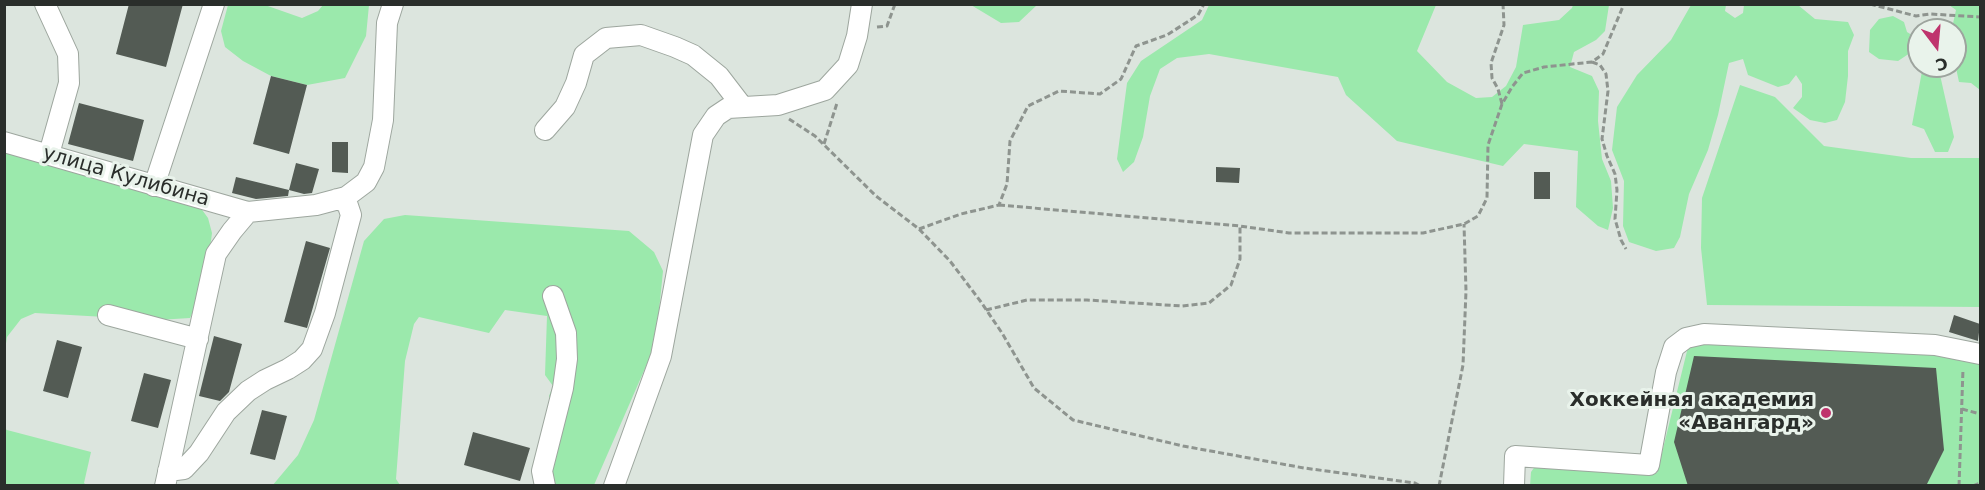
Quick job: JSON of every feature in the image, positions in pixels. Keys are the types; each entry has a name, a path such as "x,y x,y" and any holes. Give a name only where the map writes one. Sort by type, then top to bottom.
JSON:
{"street":[{"path":"45,4 68,54 69,82 50,154"},
{"path":"154,186 214,4"},
{"path":"614,486 661,356 703,135 716,116 728,108 778,105 825,90 848,65 857,36 862,4"},
{"path":"167,478 216,254 248,212 316,205 346,197 366,182 374,167 383,120 387,11"},
{"path":"545,130 565,107 576,83 584,55 606,38 641,35 693,55 719,76 742,106"},
{"name":"улица Кулибина","path":"4,142 248,212"},
{"path":"167,478 184,469 199,453 226,412 248,391 295,364 312,349 325,313 351,215 347,203 337,199"},
{"path":"545,486 542,471 563,388 567,359 566,333 553,296"},
{"path":"108,315 198,339"},
{"path":"1514,486 1515,456 1649,465 1666,372 1674,347 1686,338 1704,334 1935,345 1972,352"}],"path":[{"path":"857,36 869,28 887,26 895,4"},
{"path":"999,205 1007,184 1010,141 1028,106 1059,91 1100,94 1121,79 1136,46 1167,35 1198,15 1204,4"},
{"path":"1502,104 1492,78 1491,63 1504,25 1503,4"},
{"path":"1592,62 1603,54 1624,4"},
{"path":"1870,4 1916,16 1930,14 1980,17"},
{"path":"919,229 961,214 999,205 1240,226 1289,233 1423,233 1464,224 1478,216 1487,198 1488,145 1494,123 1502,104 1523,74 1544,67 1592,62 1600,65 1606,74 1608,91 1602,139 1615,174 1616,219 1621,240 1626,249"},
{"path":"767,106 815,136 876,196 919,229 950,261 986,310 1034,388 1073,420 1183,446 1304,468 1415,483 1420,486"},
{"path":"1439,486 1462,364 1466,291 1464,224"},
{"path":"986,310 1027,300 1087,300 1182,306 1209,303 1231,285 1240,259 1240,226"},
{"path":"1959,486 1962,409 1972,352"},
{"path":"1962,409 1980,414"},
{"path":"1973,486 1980,483"}],"green space":[{"path":"1037,4 1019,22 1001,23 971,5"},
{"path":"228,5 265,5 302,18 318,11 323,5 369,5 366,36 345,78 307,85 271,76 243,61 225,47 221,31"},
{"path":"1209,5 1436,5 1417,51 1447,82 1476,98 1492,97 1506,86 1516,67 1523,25 1559,20 1573,5 1609,5 1605,31 1596,40 1574,52 1570,67 1592,76 1599,91 1598,121 1602,159 1611,181 1613,208 1608,230 1598,226 1576,207 1578,151 1524,144 1503,166 1397,141 1346,95 1338,77 1209,54 1177,58 1160,69 1150,96 1143,137 1134,162 1123,172 1117,159 1127,83 1141,61 1202,20"},
{"path":"1691,5 1726,5 1725,11 1735,18 1743,13 1744,5 1798,5 1815,19 1848,22 1854,35 1848,51 1845,102 1837,120 1825,123 1810,120 1793,108 1802,97 1802,84 1796,75 1789,84 1778,87 1748,75 1743,59 1729,63 1718,115 1708,150 1689,194 1680,237 1674,248 1656,251 1629,242 1623,226 1624,181 1612,150 1617,107 1637,75 1671,40"},
{"path":"1949,5 1980,5 1980,90 1971,83 1959,82 1958,78 1967,78 1967,18 1954,18 1956,10"},
{"path":"1893,16 1904,22 1907,32 1907,55 1898,61 1879,59 1869,52 1870,30 1879,19"},
{"path":"1921,78 1941,78 1954,137 1948,152 1935,152 1924,129 1912,125"},
{"path":"1740,85 1775,97 1824,146 1911,158 1980,158 1980,307 1707,305 1701,248 1702,198"},
{"path":"5,152 200,207 208,218 212,233 205,286 190,318 158,320 35,313 21,319 7,337 5,350"},
{"path":"405,215 629,231 654,252 663,271 659,311 650,357 594,485 552,485 554,420 549,396 553,386 545,375 547,316 505,310 489,333 419,317 414,324 405,361 396,479 400,485 272,486 298,455 314,420 364,241 384,219"},
{"name":"Хоккейная академия «Авангард»","path":"1689,343 1954,355 1980,360 1980,485 1530,486 1531,472 1536,465 1657,473"},
{"path":"4,428 91,452 84,483 86,485 5,485"}],"building":[{"path":"129,4 183,4 166,67 116,54"},
{"path":"271,76 307,85 289,154 253,144"},
{"path":"79,103 144,120 133,161 68,144"},
{"path":"332,142 348,142 348,173 332,172"},
{"path":"296,163 319,169 312,193 304,194 289,190"},
{"path":"1216,167 1240,168 1239,183 1216,182"},
{"path":"1534,172 1550,172 1550,199 1534,199"},
{"path":"236,177 289,190 288,196 256,199 232,193"},
{"path":"306,241 330,248 307,328 284,322"},
{"path":"1954,315 1980,324 1978,341 1949,332"},
{"path":"214,336 242,344 229,392 220,401 199,396"},
{"path":"57,340 82,347 68,398 43,391"},
{"name":"Хоккейная академия «Авангард»","path":"1694,356 1936,368 1944,450 1926,486 1688,486 1674,442"},
{"path":"144,373 171,380 158,428 131,421"},
{"path":"262,410 287,416 275,460 250,454"},
{"path":"473,432 530,448 520,481 464,465"}],"place":[{"name":"Хоккейная академия «Авангард»","path":"1826,413"}]}
